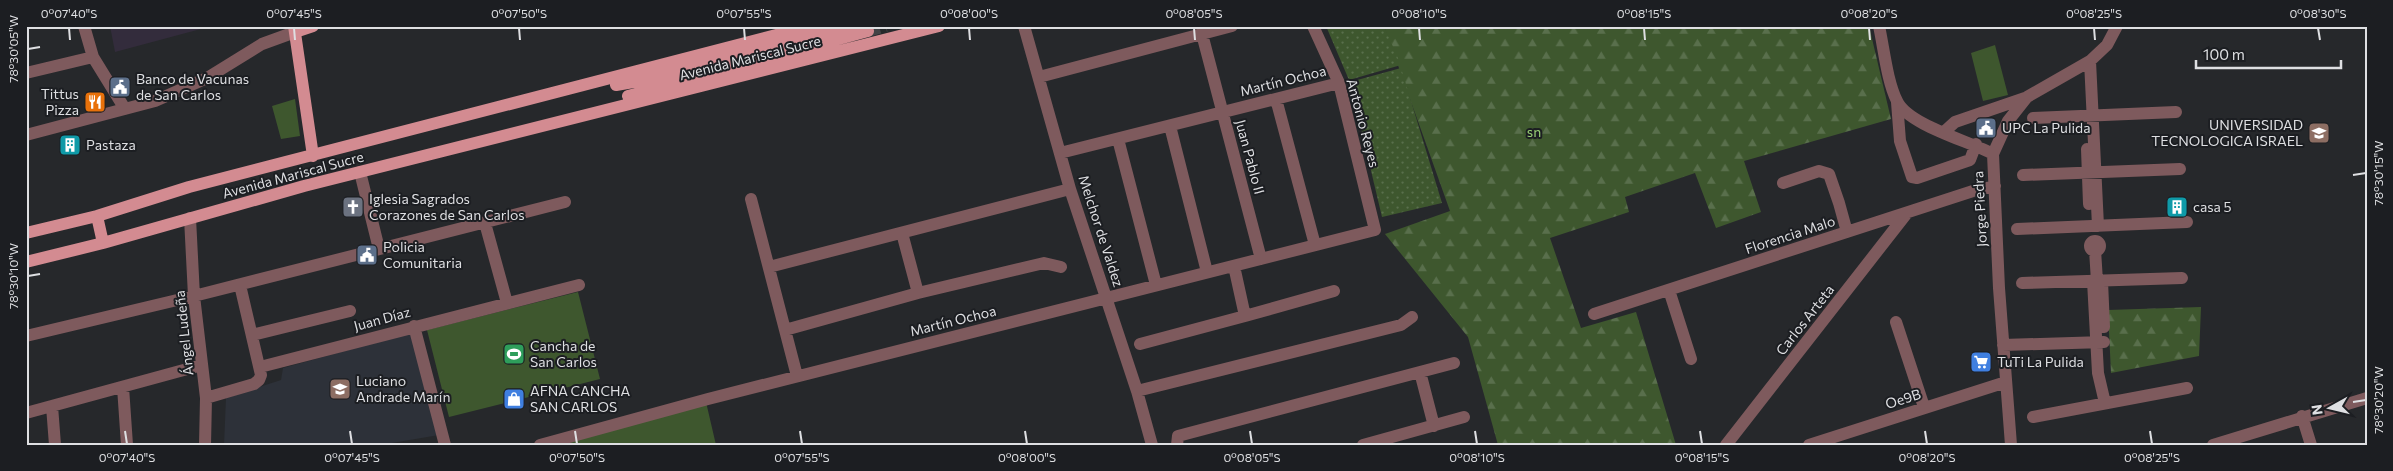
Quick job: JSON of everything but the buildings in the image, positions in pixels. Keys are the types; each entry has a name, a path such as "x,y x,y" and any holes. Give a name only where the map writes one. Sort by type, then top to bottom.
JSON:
{"main road":[{"path":"313,26 295,29 313,156"},
{"name":"Avenida Mariscal Sucre","path":"26,233 96,216 189,188 811,26"},
{"name":"Avenida Mariscal Sucre","path":"556,93 639,81 851,26"},
{"name":"Avenida Mariscal Sucre","path":"26,262 103,243 360,172 940,26"},
{"name":"Avenida Mariscal Sucre","path":"567,119 592,106 868,31"},
{"path":"96,216 103,243"}],"street":[{"path":"84,26 92,57 125,109"},
{"name":"Melchor de Valdez","path":"1024,26 1070,189 1137,391 1152,445"},
{"path":"1039,77 1232,26"},
{"name":"Antonio Reyes","path":"1313,26 1339,83 1375,230"},
{"path":"1879,26 1897,102 1900,141 1912,177 1970,160 1976,144"},
{"name":"Jorge Piedra","path":"2011,445 2003,349 1994,154 2008,121 2027,97 2086,64 2107,45 2117,26"},
{"path":"26,135 155,101 182,91 262,44 295,29"},
{"name":"Juan Pablo II","path":"1202,34 1261,259"},
{"path":"26,73 92,57"},
{"path":"2086,64 2100,345 2098,373 2109,402"},
{"name":"Martín Ochoa","path":"1060,153 1339,83"},
{"path":"1944,132 1955,122 2027,97"},
{"path":"1276,98 1314,245"},
{"path":"1897,102 1909,116 1976,144 1994,154"},
{"path":"2033,118 2176,112"},
{"path":"1170,126 1207,272"},
{"path":"1118,139 1156,285"},
{"path":"2022,174 2180,169"},
{"path":"1783,183 1819,171 1828,174 1840,203 1847,232"},
{"path":"360,172 379,250"},
{"name":"Florencia Malo","path":"1594,314 1995,186"},
{"path":"769,267 1070,189"},
{"path":"751,199 797,376"},
{"path":"26,336 194,296 565,202"},
{"name":"Carlos Arteta","path":"1726,445 1907,213"},
{"name":"Ángel Ludeña","path":"190,218 194,296 206,398 205,445"},
{"path":"485,222 507,303"},
{"path":"2017,229 2188,222"},
{"name":"Martín Ochoa","path":"540,445 797,376 1375,230"},
{"path":"902,233 918,293"},
{"path":"785,330 918,293 1044,263 1061,267"},
{"path":"1234,266 1245,316"},
{"path":"2022,283 2182,278"},
{"path":"206,398 254,384 259,380 260,367 240,284"},
{"name":"Juan Díaz","path":"260,367 579,285"},
{"path":"1669,290 1691,359"},
{"path":"1140,344 1334,291"},
{"path":"252,336 350,311"},
{"path":"1137,391 1401,325 1412,318"},
{"path":"1896,322 1924,407"},
{"path":"414,326 445,445"},
{"path":"2003,349 2100,345"},
{"path":"1177,445 1178,436 1454,363"},
{"path":"26,413 202,365"},
{"path":"1420,372 1434,426"},
{"name":"Oe9B","path":"1809,445 2006,382"},
{"path":"123,387 126,445"},
{"path":"2033,417 2188,388"},
{"path":"2213,445 2241,441 2302,416 2367,398"},
{"path":"52,406 55,445"},
{"path":"2302,416 2311,445"},
{"path":"1362,445 1464,417"}],"shaded area":[{"path":"110,26 212,26 115,52"},
{"name":"Luciano Andrade Marín","path":"410,333 439,435 380,445 224,445 226,398 281,380 283,368"}],"green space":[{"path":"1326,26 1384,26 1401,65 1349,80"},
{"name":"sn","path":"1384,26 1823,26 1834,28 1869,26 1891,119 1744,161 1761,212 1716,228 1695,173 1625,197 1629,212 1550,238 1581,328 1636,312 1676,445 1498,445 1468,337 1385,234 1450,211"},
{"path":"1995,45 2008,95 1983,101 1971,53"},
{"path":"1401,68 1442,203 1382,217 1350,82"},
{"path":"295,99 300,136 281,139 272,106"},
{"name":"Cancha de San Carlos","path":"578,292 600,379 449,417 427,330"},
{"path":"2201,307 2199,356 2111,373 2108,310"},
{"path":"706,402 716,445 551,445"}],"tunnel":[{"path":"868,31 886,26"}],"place":[{"name":"Banco de Vacunas de San Carlos","path":"120,87"},
{"name":"Tittus Pizza","path":"95,102"},
{"name":"UPC La Pulida","path":"1986,128"},
{"name":"UNIVERSIDAD TECNOLOGICA ISRAEL","path":"2319,133"},
{"name":"Pastaza","path":"70,145"},
{"name":"Iglesia Sagrados Corazones de San Carlos","path":"353,207"},
{"name":"casa 5","path":"2177,207"},
{"name":"Policia Comunitaria","path":"367,255"},
{"name":"Cancha de San Carlos","path":"514,354"},
{"name":"TuTi La Pulida","path":"1981,362"},
{"name":"Luciano Andrade Marín","path":"340,389"},
{"name":"AFNA CANCHA SAN CARLOS","path":"514,399"}]}
